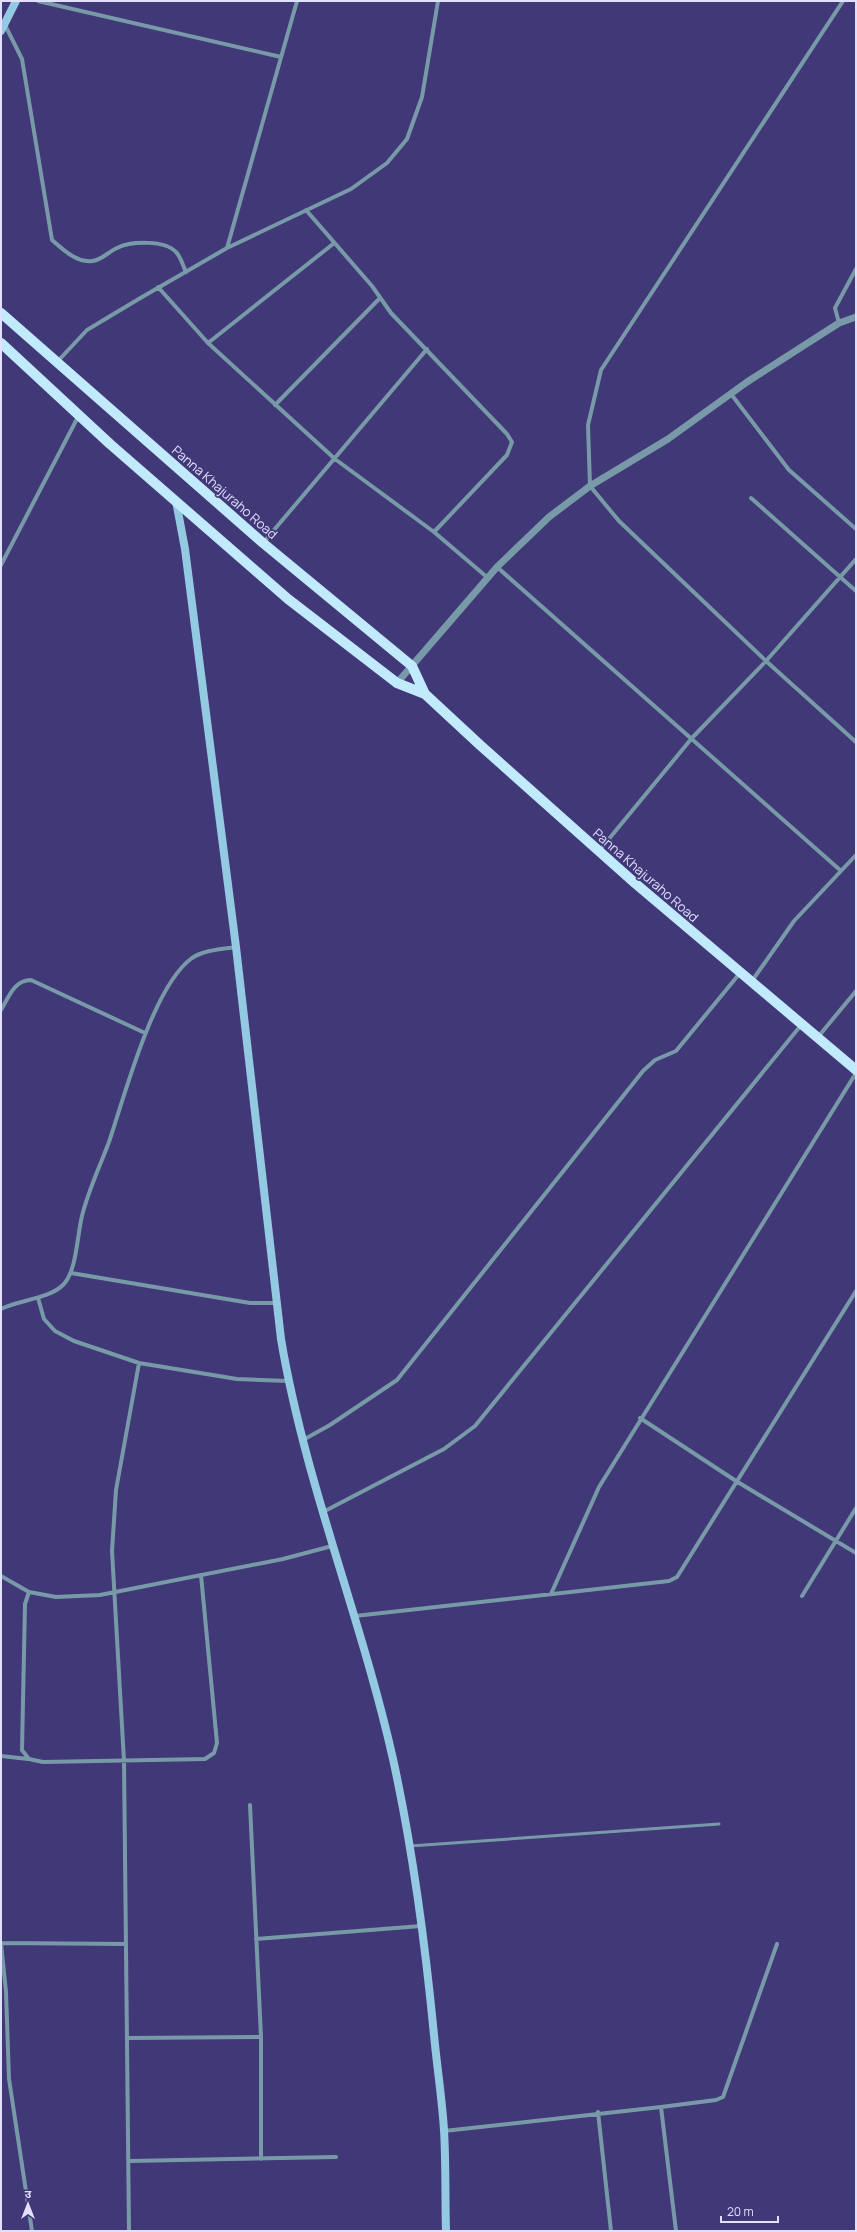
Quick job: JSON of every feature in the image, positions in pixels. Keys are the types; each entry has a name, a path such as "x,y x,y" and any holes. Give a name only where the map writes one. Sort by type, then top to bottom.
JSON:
{"main road":[{"path":"3,28 16,1"},
{"name":"Panna Khajuraho Road","path":"1,313 263,543 412,666 426,694 598,852 856,1070"},
{"name":"Panna Khajuraho Road","path":"1,343 79,415 288,599 398,683 426,694"},
{"path":"176,501 185,548 236,947 277,1303 288,1381 302,1440 332,1546 355,1616 393,1759 423,1926 444,2131 446,2231"}],"street":[{"path":"38,1 281,57"},
{"path":"227,248 297,1"},
{"path":"57,362 87,330 158,287 227,248 351,189 387,163 407,139 422,97 438,1"},
{"path":"843,1 601,370 588,425 590,486 619,521 766,661 856,742"},
{"path":"3,28 22,59 52,240 65,252 91,261 104,257 117,248 127,245 147,243 164,245 176,252 186,272"},
{"path":"306,210 333,244 372,286 391,313 507,434 512,442 507,456 434,532"},
{"path":"208,343 333,244"},
{"path":"839,324 835,308 856,269"},
{"path":"158,287 208,343 335,459 434,532 488,578"},
{"path":"274,404 380,298"},
{"path":"398,683 497,567 549,517 590,486 668,439 731,394 839,324 856,317"},
{"path":"263,543 427,349"},
{"path":"731,394 789,470 856,529"},
{"path":"1,565 79,415"},
{"path":"751,498 856,590"},
{"path":"598,852 692,738 766,661 841,577 856,558"},
{"path":"497,567 840,870"},
{"path":"751,982 794,921 840,870 856,855"},
{"path":"1,1310 38,1298 62,1286 71,1273 82,1215 146,1034 161,999 179,971 192,958 205,952 236,947"},
{"path":"302,1440 330,1425 397,1380 644,1071 655,1060 676,1051 740,973"},
{"path":"1,1010 17,983 23,980 31,980 146,1034"},
{"path":"818,1037 856,991"},
{"path":"323,1513 444,1449 475,1426 802,1024"},
{"path":"551,1594 599,1487 640,1418 856,1073"},
{"path":"71,1273 250,1303 277,1303"},
{"path":"355,1616 669,1581 677,1577 856,1291"},
{"path":"38,1298 44,1319 55,1331 74,1341 139,1363 237,1379 288,1381"},
{"path":"129,2231 130,2161 124,1760 116,1592 112,1551 116,1490 139,1363"},
{"path":"640,1418 736,1481 856,1552"},
{"path":"802,1596 856,1508"},
{"path":"1,1576 28,1592 56,1597 100,1595 283,1559 332,1546"},
{"path":"1,1756 43,1762 205,1759 214,1753 217,1743 201,1575"},
{"path":"28,1592 25,1604 22,1750 29,1759"},
{"path":"250,1805 261,2038 261,2159"},
{"path":"256,1939 423,1926"},
{"path":"32,2231 9,2079 6,1992 1,1943 126,1944"},
{"path":"444,2131 598,2112 661,2107 716,2100 723,2097 777,1944"},
{"path":"128,2038 261,2038"},
{"path":"661,2107 676,2231"},
{"path":"598,2112 611,2231"},
{"path":"130,2161 336,2157"}],"lane":[{"path":"408,1846 719,1824"}]}
